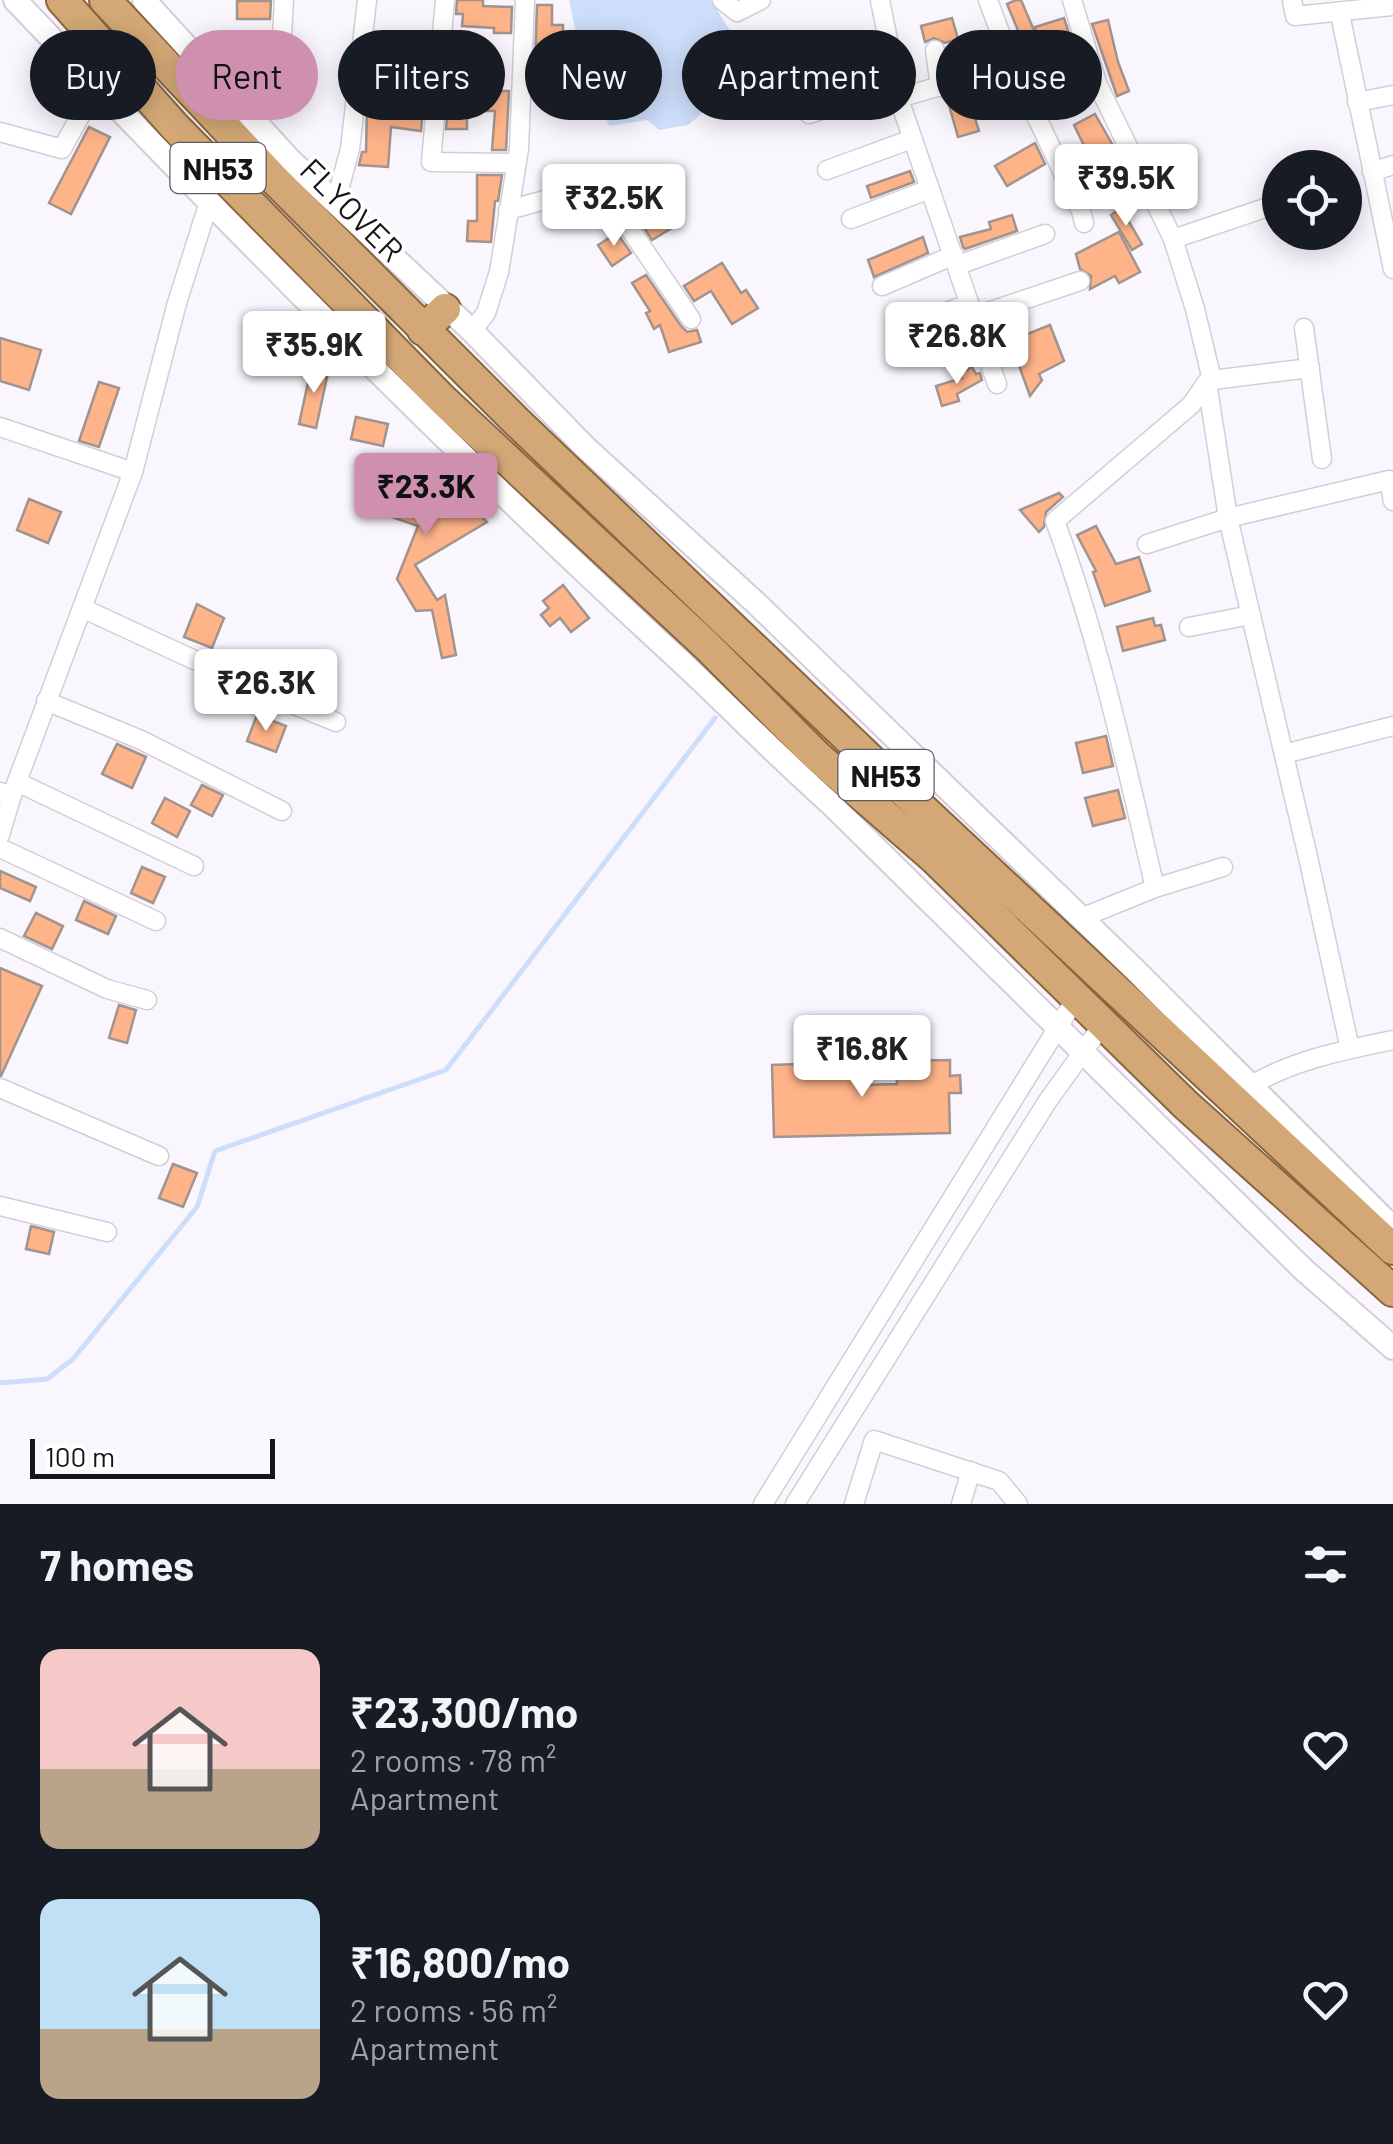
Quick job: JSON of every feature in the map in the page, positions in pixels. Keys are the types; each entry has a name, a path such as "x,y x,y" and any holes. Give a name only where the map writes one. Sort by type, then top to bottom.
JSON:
{"highway":[{"name":"FLYOVER","path":"62,0 176,128 252,201 377,333 424,401"},
{"name":"FLYOVER","path":"105,0 387,293 434,319"},
{"name":"NH53","path":"434,319 897,785 1393,1249"},
{"name":"NH53","path":"424,401 706,645 818,756 935,859 1186,1105 1393,1291"}],"street":[{"path":"15,0 43,30"},
{"path":"144,0 176,35"},
{"path":"282,30 284,0"},
{"path":"336,201 350,149 366,0"},
{"path":"445,0 431,162 516,163"},
{"path":"472,332 486,312 498,272 516,163 525,0"},
{"path":"722,0 737,12 761,0"},
{"path":"880,0 886,30"},
{"path":"988,0 999,30"},
{"path":"1072,0 1097,83 1173,239 1195,309 1228,518 1350,1049"},
{"path":"1292,0 1294,16 1393,6"},
{"path":"1340,14 1393,269"},
{"path":"935,50 936,57"},
{"path":"1358,102 1393,95"},
{"path":"0,132 62,149 78,120"},
{"path":"128,120 209,202 424,401 778,758 830,802 1304,1270 1393,1348"},
{"path":"255,120 290,160 336,201 434,319 472,332 585,447 758,605 1081,918 1393,1228"},
{"path":"906,120 997,384"},
{"path":"1038,120 1084,223"},
{"path":"827,170 912,139"},
{"path":"1372,172 1393,165"},
{"path":"508,210 600,186 691,319"},
{"path":"850,219 930,189"},
{"path":"0,835 10,790 133,472 177,303 209,202"},
{"path":"1173,239 1262,209"},
{"path":"882,286 1045,234"},
{"path":"910,325 1080,281"},
{"path":"1304,328 1322,459"},
{"path":"1155,888 1106,685 1076,576 1055,521 1191,405 1209,381 1310,368"},
{"path":"0,427 133,472"},
{"path":"1147,544 1228,518 1389,480 1393,501"},
{"path":"82,608 270,696 336,722"},
{"path":"1189,627 1251,615"},
{"path":"46,701 142,740 282,811"},
{"path":"1284,754 1393,726"},
{"path":"10,790 194,866"},
{"path":"0,848 156,921"},
{"path":"1081,918 1155,888 1223,867"},
{"path":"0,938 107,989 147,1000"},
{"path":"763,1504 1076,998"},
{"path":"795,1504 1047,1102 1103,1024"},
{"path":"1250,1086 1350,1049 1393,1040"},
{"path":"0,1088 159,1156"},
{"path":"0,1206 107,1232"},
{"path":"854,1504 874,1440 999,1480 1018,1504"},
{"path":"961,1504 971,1472"}],"water":[{"path":"569,0 711,0 730,30 682,30 682,120 694,120 688,125 659,130 647,120 662,120 662,30 575,30"},
{"path":"607,120 647,120 609,126"}],"building":[{"path":"457,0 483,0 483,6 512,7 511,33 462,26 463,14 456,14"},
{"path":"1021,0 1034,30 1018,30 1007,4"},
{"path":"237,1 271,1 270,19 237,19"},
{"path":"537,5 552,5 552,25 563,25 563,30 536,30"},
{"path":"952,18 955,30 936,30 936,39 925,42 921,26"},
{"path":"1064,18 1068,30 1036,30 1035,27"},
{"path":"1108,20 1129,91 1117,96 1102,53 1102,30 1094,30 1092,24"},
{"path":"505,91 509,91 506,150 492,150 494,120 505,120"},
{"path":"367,120 422,120 421,131 391,127 388,167 359,165 362,152 366,152"},
{"path":"447,120 467,120 467,129 446,129"},
{"path":"953,120 976,120 979,131 958,137"},
{"path":"1098,120 1119,156 1096,170 1074,125"},
{"path":"89,127 110,137 71,214 49,203"},
{"path":"1035,143 1045,164 1007,186 995,166"},
{"path":"910,171 914,182 871,198 867,186"},
{"path":"477,175 502,175 491,242 467,241 468,221 477,221"},
{"path":"662,188 683,221 652,240 636,203"},
{"path":"1121,208 1142,244 1132,250 1111,215"},
{"path":"1012,215 1017,231 963,247 960,237 991,229 989,222"},
{"path":"1119,232 1140,272 1119,283 1115,276 1090,289 1091,276 1080,269 1076,254"},
{"path":"617,233 631,253 612,266 598,245"},
{"path":"923,237 928,253 874,277 868,260"},
{"path":"722,263 741,293 746,290 758,308 732,324 711,291 694,301 684,286"},
{"path":"646,275 681,326 687,332 697,330 701,342 669,352 660,325 654,329 646,313 650,311 632,283"},
{"path":"1050,325 1064,361 1039,374 1042,380 1030,396 1010,341"},
{"path":"0,338 41,350 29,390 0,381"},
{"path":"312,364 329,368 316,428 299,424"},
{"path":"972,367 982,380 957,394 959,401 942,406 936,386 962,378 960,374"},
{"path":"99,382 119,388 99,447 79,441"},
{"path":"356,417 388,424 383,446 351,439"},
{"path":"438,472 487,522 415,565 437,600 445,595 456,655 442,658 432,610 416,611 397,579 418,526 363,507 371,478 401,486 403,480 432,489"},
{"path":"1059,493 1063,497 1046,512 1044,527 1039,532 1020,510"},
{"path":"29,499 61,512 48,543 17,530"},
{"path":"1096,526 1116,564 1139,557 1150,591 1105,606 1093,572 1096,571 1077,535"},
{"path":"563,585 589,618 571,632 560,618 550,626 541,615 549,608 543,601"},
{"path":"197,604 224,618 212,648 184,637"},
{"path":"1153,618 1155,626 1161,625 1165,640 1123,651 1117,627"},
{"path":"257,715 286,726 276,752 247,741"},
{"path":"1106,736 1113,766 1083,773 1076,743"},
{"path":"117,744 146,757 132,788 102,774"},
{"path":"202,785 223,795 212,816 191,805"},
{"path":"1118,790 1125,818 1093,826 1085,798"},
{"path":"165,798 190,811 177,837 152,823"},
{"path":"142,867 165,877 153,903 131,893"},
{"path":"0,871 36,887 30,901 0,888"},
{"path":"84,901 116,916 108,934 76,920"},
{"path":"36,913 63,926 52,949 24,936"},
{"path":"0,968 42,986 1,1076 0,1076"},
{"path":"119,1005 136,1010 127,1043 109,1038"},
{"path":"950,1060 950,1076 960,1075 961,1093 949,1093 950,1133 774,1137 772,1065 856,1062 857,1085 897,1084 896,1061"},
{"path":"173,1164 197,1173 183,1207 159,1198"},
{"path":"31,1226 54,1232 49,1254 26,1249"}],"waterway":[{"path":"0,1383 47,1379 73,1359 197,1207 215,1151 446,1070 715,718"}]}
